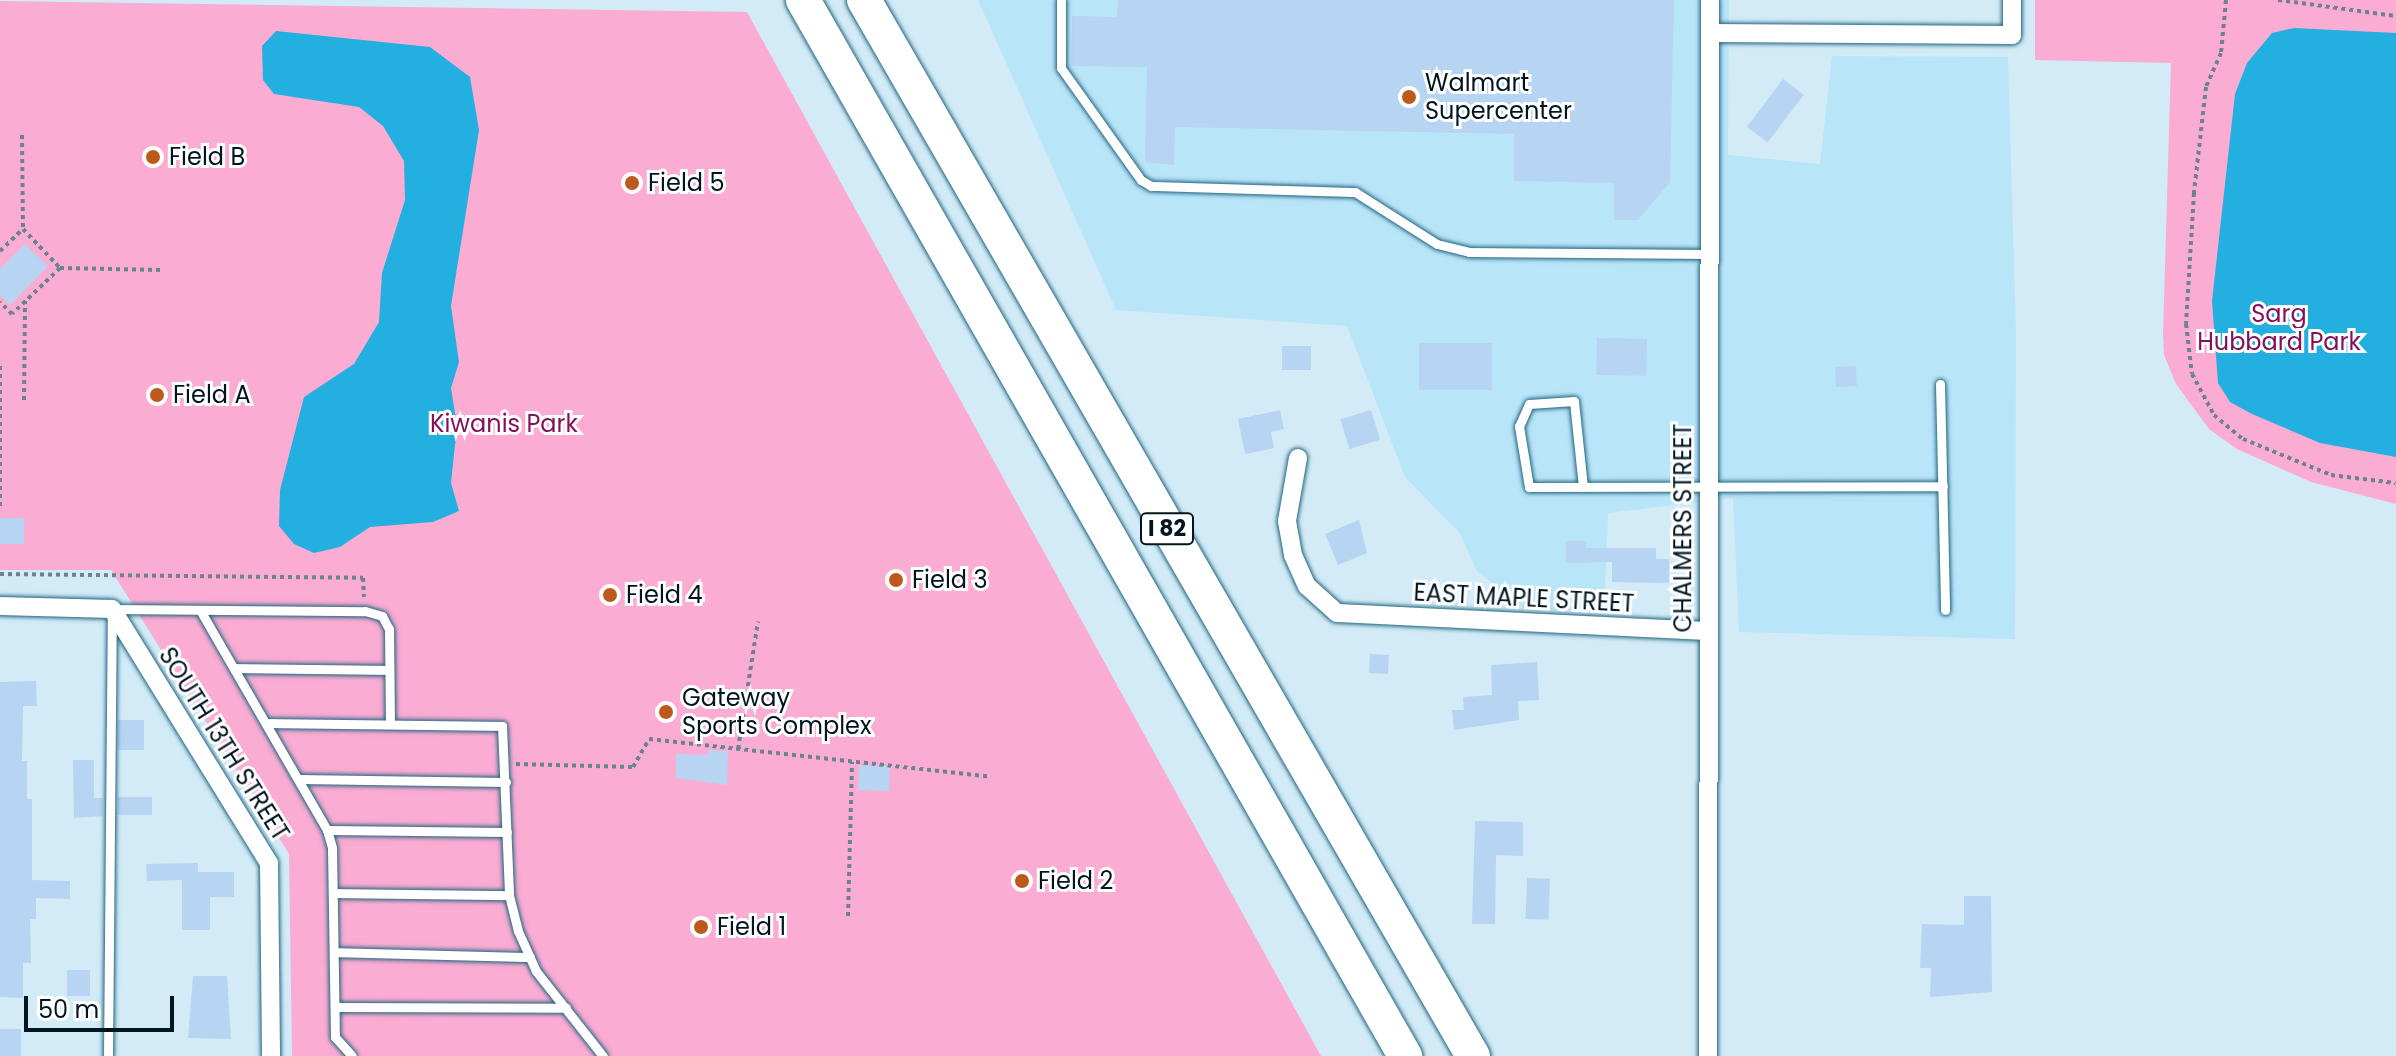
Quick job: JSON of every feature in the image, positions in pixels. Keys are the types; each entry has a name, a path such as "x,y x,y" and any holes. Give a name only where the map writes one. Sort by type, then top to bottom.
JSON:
{"highway":[{"path":"776,0 857,139 1097,516"},
{"name":"I 82","path":"803,0 1405,1056"},
{"name":"I 82","path":"864,0 955,163 1473,1056"},
{"path":"886,0 955,163"}],"street":[{"name":"CHALMERS STREET","path":"1708,1056 1707,254 1710,0"},
{"path":"1710,33 2012,35 2012,0"},
{"name":"EAST MAPLE STREET","path":"1298,458 1287,521 1293,555 1307,586 1337,613 1708,631"},
{"path":"0,606 112,609"},
{"name":"SOUTH 13TH STREET","path":"112,609 269,863 271,1056"}],"lane":[{"path":"1061,0 1061,68 1141,180 1151,186 1355,192 1437,244 1469,252 1707,254"},
{"path":"1940,384 1945,610"},
{"path":"1583,487 1574,401 1529,404 1519,426 1521,463 1529,487 1583,487 1707,486 1943,486"},
{"path":"108,1056 112,609 365,611 382,616 389,629 390,723"},
{"path":"200,610 327,830 333,893 335,1037 352,1056"},
{"path":"234,668 389,670"},
{"path":"267,723 502,726 506,763 509,895 530,957 603,1056"},
{"path":"299,779 506,782"},
{"path":"327,830 507,832"},
{"path":"333,893 509,895"},
{"path":"334,952 530,957"},
{"path":"335,1007 566,1008"}],"path":[{"path":"2226,0 2221,53 2206,87 2194,193 2186,324 2192,374 2214,415 2243,439 2331,475 2396,483"},
{"path":"2278,0 2396,16"},
{"path":"22,135 23,229 60,268"},
{"path":"0,251 23,229"},
{"path":"0,302 12,314 60,268 160,270"},
{"path":"24,400 25,301"},
{"path":"0,366 0,507"},
{"path":"0,574 363,578 365,611"},
{"path":"738,749 758,622"},
{"path":"506,763 633,767 649,739 991,777"},
{"path":"848,916 852,762"}],"shaded area":[{"path":"978,0 1729,0 1728,155 1820,164 1832,56 2008,57 2016,334 2015,639 1739,632 1733,498 1608,513 1604,610 1526,610 1477,571 1459,532 1405,477 1347,326 1116,310"}],"green space":[{"name":"Sarg Hubbard Park","path":"2035,0 2396,0 2396,504 2311,482 2237,449 2209,429 2176,384 2164,355 2163,334 2171,63 2035,60"},
{"name":"Kiwanis Park","path":"0,1 747,12 1321,1056 292,1056 289,854 111,570 0,570"}],"water":[{"name":"Sarg Hubbard Park","path":"2294,28 2396,33 2396,457 2320,443 2230,402 2218,383 2212,301 2235,94 2247,63 2272,33"},
{"path":"276,31 430,47 470,77 479,130 451,306 459,362 451,388 457,426 451,483 459,511 433,522 370,527 340,547 314,553 294,544 279,526 280,490 304,397 354,364 379,322 382,273 405,200 404,161 383,126 359,107 274,94 263,80 262,46"}],"building":[{"name":"Walmart Supercenter","path":"1118,0 1674,0 1670,182 1638,220 1614,220 1614,183 1514,181 1514,134 1175,127 1174,165 1145,162 1147,67 1071,66 1072,16 1117,17"},
{"path":"1783,79 1804,95 1768,143 1747,127"},
{"path":"25,244 48,266 10,305 0,295 0,269"},
{"path":"1597,338 1647,339 1646,376 1596,375"},
{"path":"1419,343 1492,343 1492,390 1419,390"},
{"path":"1282,346 1311,346 1311,370 1282,370"},
{"path":"1856,366 1857,386 1836,387 1835,367"},
{"path":"1280,410 1284,429 1271,432 1274,448 1245,454 1238,419"},
{"path":"1371,410 1380,440 1349,449 1340,419"},
{"path":"0,518 24,518 24,544 0,544"},
{"path":"1359,520 1367,553 1338,565 1325,534"},
{"path":"1566,541 1586,541 1586,548 1656,548 1656,559 1669,559 1669,583 1612,582 1612,562 1566,563"},
{"path":"1370,654 1389,655 1388,674 1369,673"},
{"path":"1537,662 1539,700 1518,701 1519,720 1454,730 1452,710 1464,710 1463,697 1492,695 1491,665"},
{"path":"36,681 37,706 23,706 22,761 27,761 27,799 32,799 32,880 70,881 70,899 36,898 36,919 30,919 31,963 23,963 23,998 0,997 0,682"},
{"path":"118,720 144,720 144,750 118,750"},
{"path":"708,750 728,751 727,785 676,778 676,754 708,755"},
{"path":"73,760 94,760 94,798 103,798 103,816 74,818"},
{"path":"859,765 890,766 889,791 858,790"},
{"path":"118,797 152,797 152,815 118,815"},
{"path":"1475,821 1523,822 1523,856 1496,855 1495,924 1472,924"},
{"path":"198,863 198,872 234,872 234,897 210,897 210,930 182,930 182,880 147,881 146,864"},
{"path":"1527,878 1550,879 1549,920 1526,919"},
{"path":"1964,896 1991,896 1992,992 1930,997 1931,968 1920,968 1922,924 1964,925"},
{"path":"67,970 90,970 90,996 67,996"},
{"path":"193,976 227,976 231,1039 188,1038"},
{"path":"0,1029 21,1029 21,1056 0,1056"}],"place":[{"name":"Walmart Supercenter","path":"1409,97"},
{"name":"Field B","path":"153,157"},
{"name":"Field 5","path":"632,183"},
{"name":"Field A","path":"157,395"},
{"name":"Field 3","path":"896,580"},
{"name":"Field 4","path":"610,595"},
{"name":"Gateway Sports Complex","path":"666,712"},
{"name":"Field 2","path":"1022,881"},
{"name":"Field 1","path":"701,927"}]}
